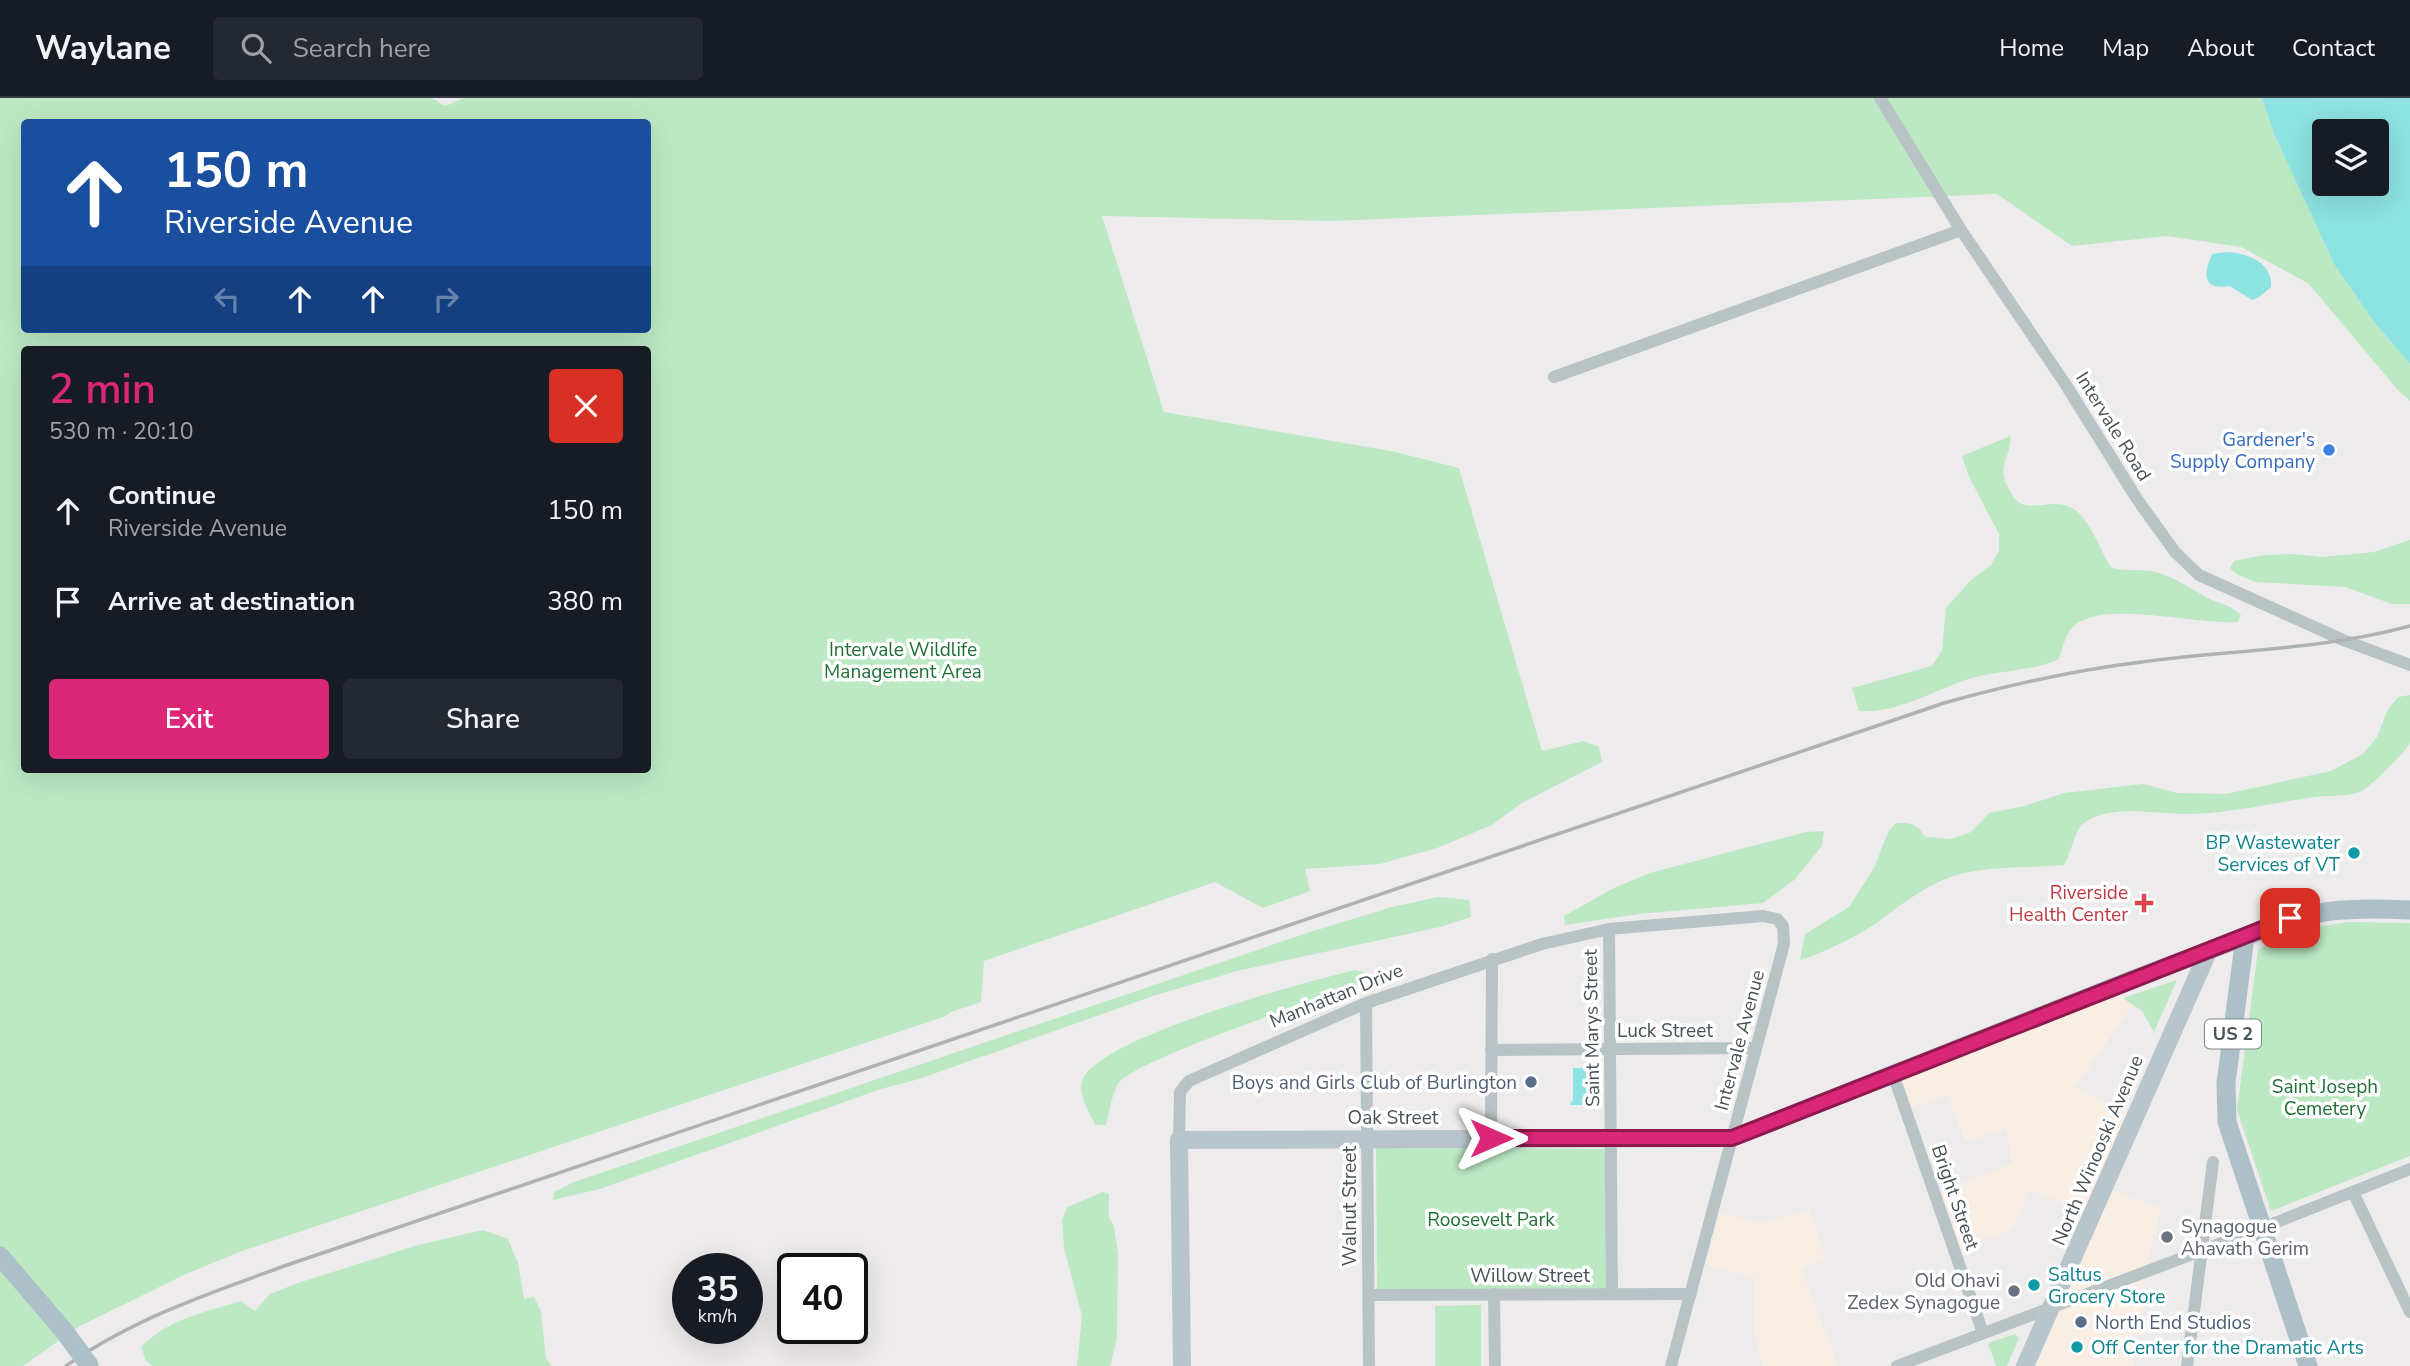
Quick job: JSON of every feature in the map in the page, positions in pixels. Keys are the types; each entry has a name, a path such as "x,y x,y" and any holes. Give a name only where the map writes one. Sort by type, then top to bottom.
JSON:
{"main road":[{"path":"2245,937 2290,918 2325,910 2410,910"},
{"name":"US 2","path":"2245,937 2226,1083 2225,1111 2229,1132 2308,1366"},
{"path":"0,1256 90,1365"}],"street":[{"name":"Intervale Road","path":"1880,98 1961,230 2064,382 2137,499 2175,552 2199,575 2343,640 2410,666"},
{"path":"1554,377 1961,230"},
{"name":"Manhattan Drive","path":"1182,1366 1180,1092 1189,1081 1366,1003 1560,939 1609,929 1762,916 1777,919 1783,926"},
{"name":"Intervale Avenue","path":"1671,1366 1784,944 1783,926"},
{"name":"Saint Marys Street","path":"1609,929 1612,1294"},
{"path":"1732,1138 2245,937"},
{"name":"North Winooski Avenue","path":"2025,1366 2208,952"},
{"path":"1491,1138 1492,960"},
{"name":"Walnut Street","path":"1366,1003 1369,1366"},
{"name":"Luck Street","path":"1491,1050 1756,1048"},
{"name":"Bright Street","path":"1893,1074 1983,1333"},
{"name":"Oak Street","path":"1179,1140 1732,1138"},
{"path":"2187,1366 2214,1162"},
{"path":"1898,1366 2410,1169"},
{"path":"2353,1192 2410,1312"},
{"path":"1494,1294 1495,1366"},
{"name":"Willow Street","path":"1368,1295 1691,1294"}],"shaded area":[{"path":"2121,994 2133,1004 2075,1088 2144,1119 2113,1190 2161,1208 2142,1287 2144,1334 2132,1335 2133,1366 2036,1366 2098,1223 2081,1211 2030,1190 2012,1230 1961,1249 1941,1192 2012,1163 2006,1128 1970,1141 1965,1140 1947,1095 1911,1108 1902,1080"},
{"path":"1809,1209 1825,1258 1801,1268 1838,1366 1763,1366 1754,1329 1755,1278 1706,1265 1720,1213 1763,1223"}],"green space":[{"name":"Intervale Wildlife Management Area","path":"0,98 432,98 445,106 464,98 2262,98 2275,136 2334,264 2374,322 2410,364 2410,401 2308,283 2241,247 2167,236 2072,246 1997,194 1331,221 1102,216 1164,412 1391,451 1459,468 1542,751 1584,741 1599,747 1602,762 1520,804 1492,825 1437,848 1380,864 1305,869 1310,891 1263,908 1215,882 984,961 981,1002 242,1251 186,1274 78,1327 23,1366 0,1366"},
{"path":"2010,436 2003,471 2005,482 2016,500 2029,506 2054,504 2072,508 2086,522 2113,568 2150,571 2169,577 2233,609 2241,615 2238,622 2129,614 2107,614 2089,618 2075,625 2069,632 2059,659 1969,679 1887,709 1859,711 1852,688 1932,666 1942,650 1946,608 1972,579 1991,565 1999,551 1999,534 1969,477 1962,456"},
{"path":"2410,540 2410,604 2392,604 2345,587 2256,582 2238,575 2230,568 2234,561 2265,555 2322,557 2374,552"},
{"path":"2410,695 2410,743 2388,768 2362,791 2216,812 2183,814 2132,811 2095,817 2081,826 2064,865 1986,870 1941,881 1851,938 1800,960 1805,934 1849,907 1874,868 1888,832 1896,823 1914,825 1925,837 1951,839 1971,832 1989,813 2024,806 2064,793 2143,784 2177,793 2226,794 2331,771 2363,754 2377,737 2388,709 2398,697"},
{"path":"1824,831 1822,846 1794,880 1763,903 1639,914 1565,925 1564,916 1614,888 1650,873 1806,832"},
{"path":"1438,897 1469,900 1471,917 1440,927 1237,971 1153,996 600,1189 553,1200 554,1192 574,1182 1310,932 1392,907"},
{"name":"Saint Joseph Cemetery","path":"2348,922 2410,923 2410,1156 2271,1211 2237,1110 2258,950 2290,934"},
{"path":"1355,970 1368,973 1362,984 1191,1045 1131,1074 1116,1088 1106,1125 1096,1125 1087,1109 1082,1081 1096,1064 1124,1047 1206,1014"},
{"path":"2177,980 2154,1032 2142,1011 2123,998"},
{"name":"Roosevelt Park","path":"1376,1147 1607,1149 1606,1289 1377,1289"},
{"path":"1103,1192 1109,1194 1109,1218 1114,1226 1118,1254 1117,1338 1110,1366 1077,1366 1082,1316 1064,1248 1062,1220 1067,1207"},
{"path":"483,1230 508,1239 518,1263 524,1299 534,1297 541,1311 546,1359 552,1366 152,1366 146,1361 141,1347 175,1323 241,1301 255,1311 270,1294 298,1283 418,1245"},
{"path":"1481,1305 1481,1366 1435,1366 1435,1306"},
{"path":"2015,1334 2019,1338 2007,1366 1996,1366 1988,1343"}],"water":[{"path":"2262,98 2410,98 2410,364 2374,322 2334,264 2275,136"},
{"path":"2227,252 2258,261 2268,272 2271,287 2252,300 2230,286 2221,287 2210,283 2206,275 2212,254"},
{"path":"1573,1068 1591,1068 1593,1105 1570,1105 1573,1101"}],"railway":[{"path":"66,1366 147,1320 205,1295 293,1263 1944,703 2017,684 2092,669 2310,645 2410,626"}],"place":[{"name":"Gardener's Supply Company","path":"2329,450"},
{"name":"BP Wastewater Services of VT","path":"2354,853"},
{"name":"Riverside Health Center","path":"2144,903"},
{"name":"Boys and Girls Club of Burlington","path":"1531,1082"},
{"name":"Synagogue Ahavath Gerim","path":"2167,1237"},
{"name":"Saltus Grocery Store","path":"2034,1285"},
{"name":"Old Ohavi Zedex Synagogue","path":"2014,1291"},
{"name":"North End Studios","path":"2081,1322"},
{"name":"Off Center for the Dramatic Arts","path":"2077,1347"}],"route":[{"path":"1491,1138 1732,1138 2290,918"}]}
